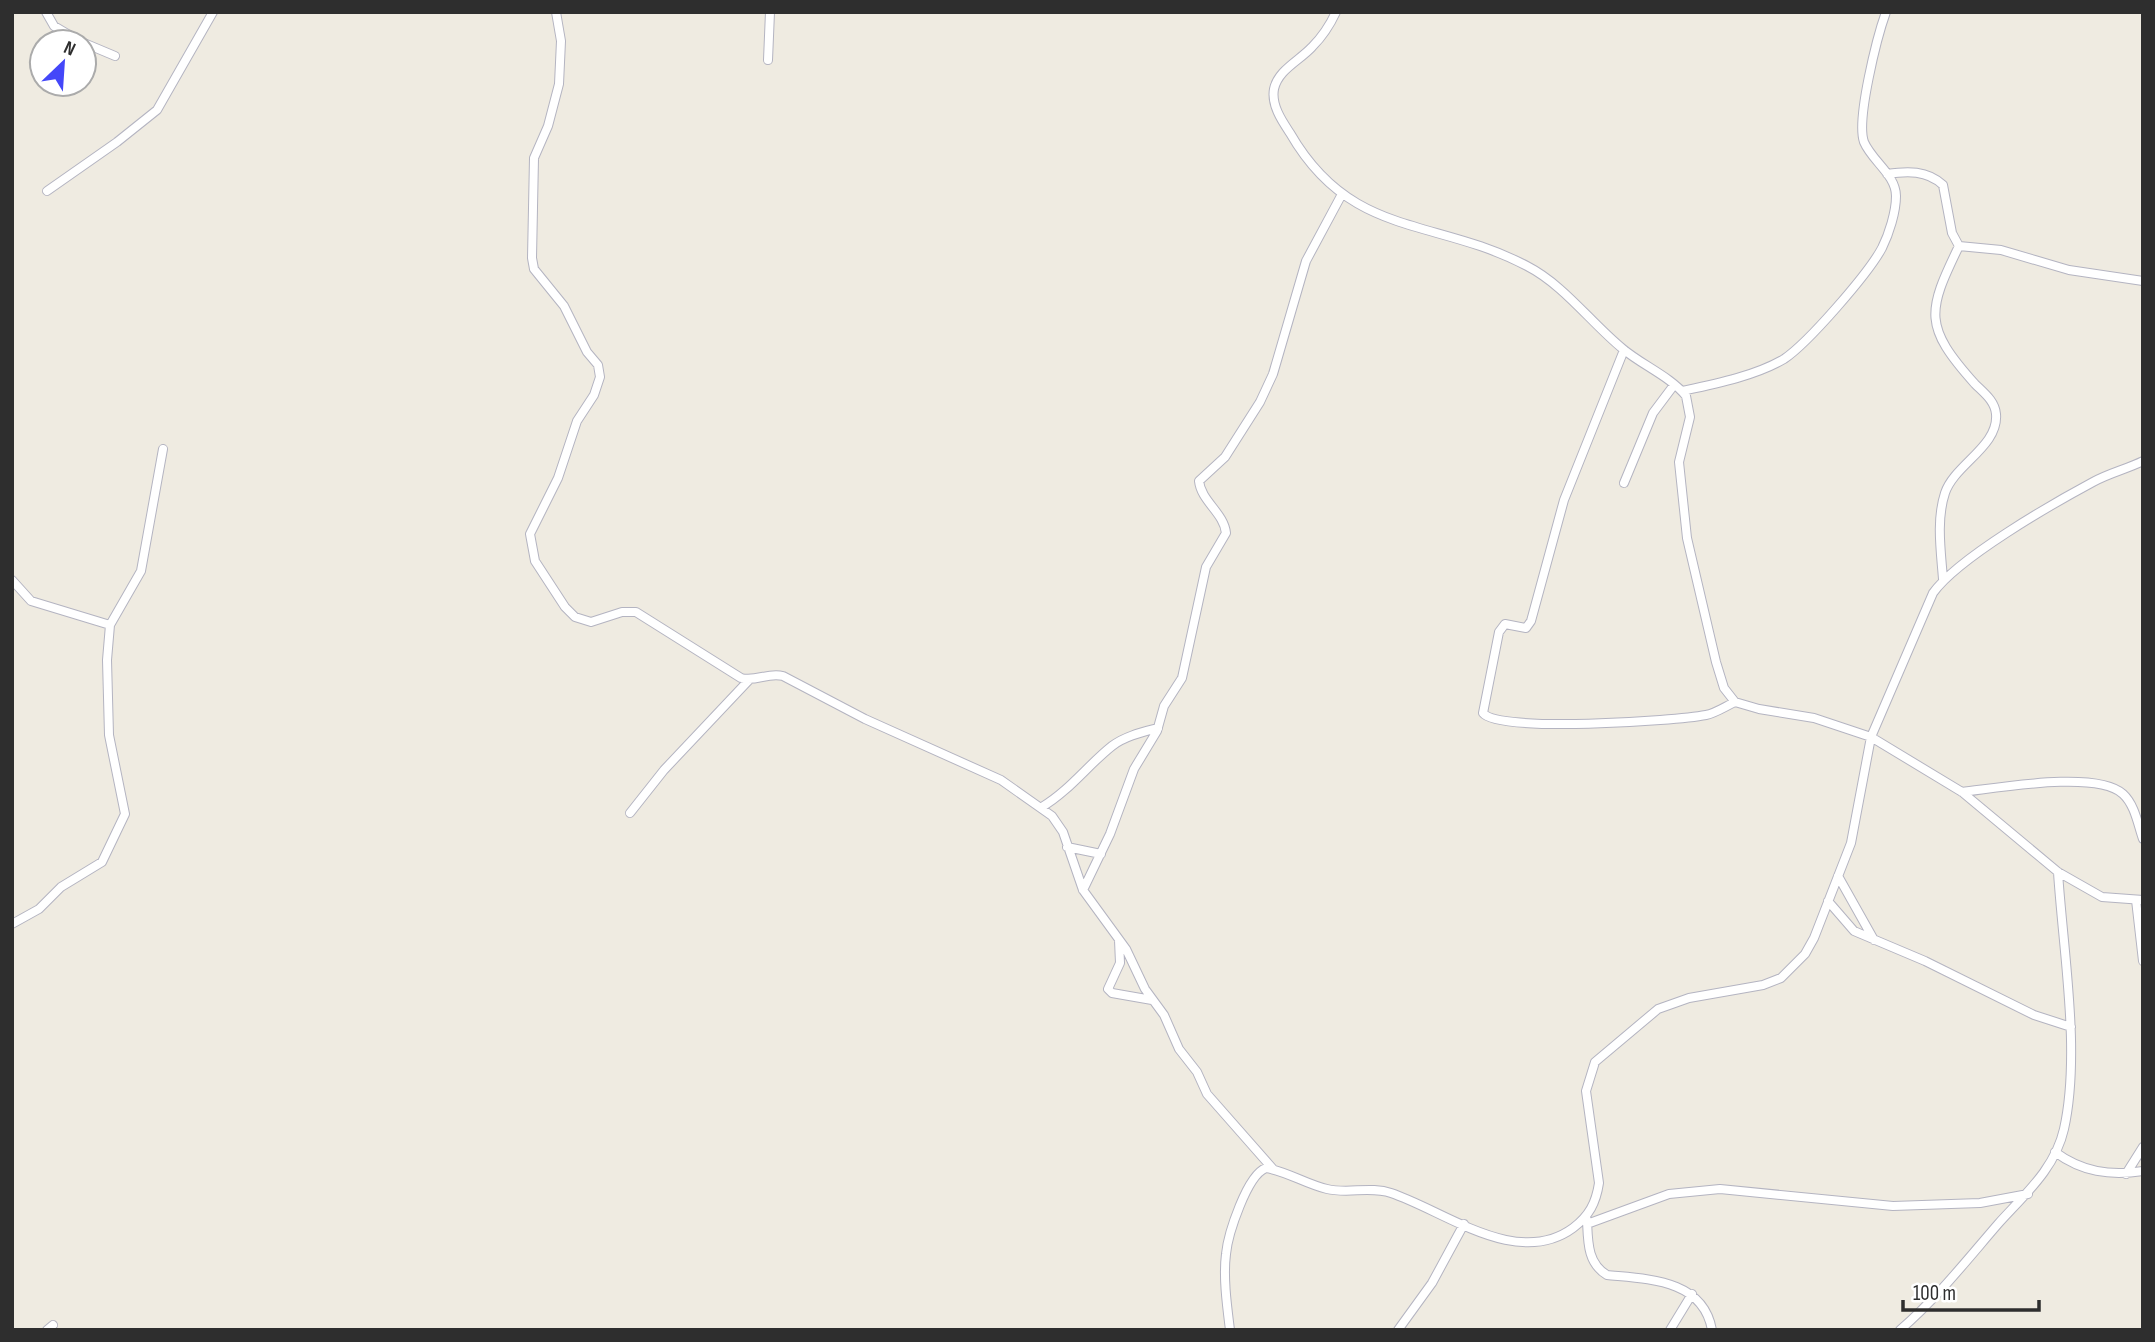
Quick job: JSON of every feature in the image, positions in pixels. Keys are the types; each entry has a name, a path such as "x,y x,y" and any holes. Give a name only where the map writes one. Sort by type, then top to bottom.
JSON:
{"street":[{"path":"46,12 57,28"},
{"path":"47,191 157,110 212,12"},
{"path":"556,12 561,41 559,83 548,126 534,158 532,258 534,269 557,295 598,365 600,377 594,395 577,421 558,478 530,534 535,561 565,607 575,617 591,622 622,612 636,612 741,678 749,680 776,675 783,677 865,719 1001,780 1042,807 1059,824 1083,890 1119,940 1152,1000 1164,1015 1179,1049 1197,1072 1207,1094 1273,1169"},
{"path":"768,60 770,12"},
{"path":"1336,12 1312,47 1278,77 1273,98 1300,152 1326,183 1393,222 1465,241 1529,267 1550,281 1624,350 1682,391 1690,418 1679,461 1686,538 1716,662 1724,688 1735,702 1814,718 1871,737 1962,792 2058,873 2102,897 2139,900 2143,961"},
{"path":"1682,391 1754,371 1781,360 1803,345 1883,247 1896,197 1894,184 1872,156 1861,134 1870,77 1886,12"},
{"path":"98,49 115,56"},
{"path":"1887,174 1910,171 1923,174 1943,185 1952,233 1959,246"},
{"path":"1083,890 1101,854 1134,769 1158,727 1164,706 1185,670 1206,567 1226,533 1224,523 1204,495 1199,481 1225,457 1259,402 1272,374 1306,261 1342,194"},
{"path":"1959,246 2001,250 2069,271 2143,281"},
{"path":"1943,579 1940,542 1945,492 1993,431 1997,417 1995,406 1959,365 1933,317 1934,300 1959,246"},
{"path":"1624,350 1564,500 1531,621 1526,628 1505,624 1499,632 1483,713 1489,719 1509,724 1570,724 1708,715 1735,702"},
{"path":"1624,483 1653,413 1674,385"},
{"path":"12,924 39,909 61,887 102,862 121,825 125,805 109,735 107,660 110,625 141,571 163,449"},
{"path":"1712,1330 1710,1319 1692,1294 1673,1284 1607,1275 1600,1270 1588,1248 1587,1221 1599,1183 1586,1091 1595,1062 1658,1009 1689,998 1763,985 1782,978 1805,954 1838,876 1857,820 1871,737 1933,593 1943,579 1974,556 2094,481 2143,461"},
{"path":"12,580 31,601 110,625"},
{"path":"630,813 664,770 749,680"},
{"path":"1042,807 1064,792 1111,746 1158,727"},
{"path":"1962,792 2095,783 2124,795 2132,808 2143,839"},
{"path":"1068,846 1101,854"},
{"path":"1900,1330 1945,1287 2028,1194 2055,1152 2064,1130 2071,1027 2058,873"},
{"path":"1838,876 1875,942"},
{"path":"1828,901 1853,931 1925,961 2035,1015 2071,1027"},
{"path":"1119,940 1120,963 1109,986 1110,991 1152,1000"},
{"path":"2126,1174 2143,1147"},
{"path":"2055,1152 2083,1169 2126,1174 2143,1171"},
{"path":"1230,1330 1226,1252 1244,1194 1256,1173 1260,1153"},
{"path":"1256,1173 1266,1168 1327,1189 1384,1191 1515,1242 1534,1242 1669,1194 1720,1189 1893,1206 1980,1203 2028,1194"},
{"path":"1398,1330 1432,1283 1464,1224"},
{"path":"1670,1330 1692,1294"}]}
